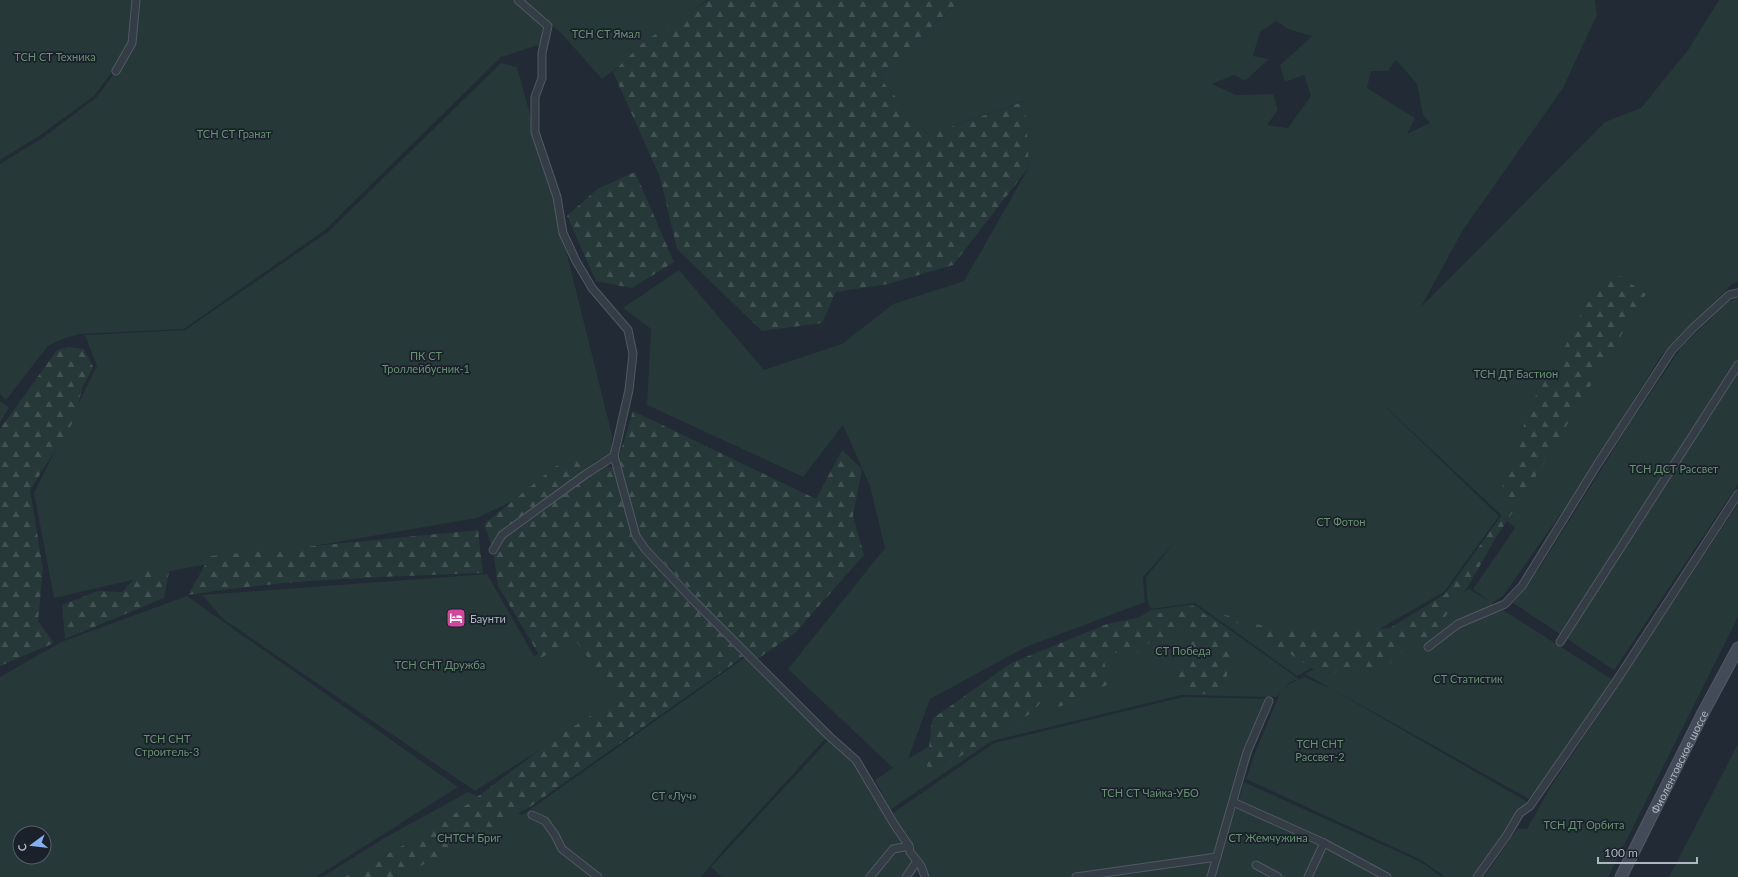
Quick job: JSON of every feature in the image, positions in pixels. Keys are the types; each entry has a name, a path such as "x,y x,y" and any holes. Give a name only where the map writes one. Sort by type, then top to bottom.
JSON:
{"main road":[{"name":"Фиолентовское шоссе","path":"1621,877 1703,713 1738,648"}],"street":[{"path":"116,72 132,43 136,0"},
{"path":"518,0 548,26 542,53 542,78 535,97 535,132 557,198 563,233 576,261 592,288 628,330 633,354 629,390 614,456 636,536 645,549 692,599 830,737 856,760 894,824 910,846 910,852 917,860 925,877"},
{"path":"1428,647 1458,624 1505,604 1510,600 1522,586 1597,465 1672,350 1693,328 1729,295 1738,293"},
{"path":"1560,642 1738,365"},
{"path":"493,550 502,535 586,474 614,456"},
{"path":"1477,877 1507,835 1520,813 1530,806 1617,680 1738,494"},
{"path":"1211,877 1247,752 1269,701"},
{"path":"1233,802 1324,843 1386,877"},
{"path":"532,815 545,821 555,834 562,848 598,877"},
{"path":"1308,877 1324,843"},
{"path":"870,877 893,849 910,846"},
{"path":"1076,877 1217,857"},
{"path":"906,877 917,860"},
{"path":"1256,865 1278,877"}],"green space":[{"name":"ТСН СТ Техника","path":"0,0 134,0 130,41 115,68 94,96 39,136 0,160"},
{"name":"ТСН СТ Гранат","path":"139,0 512,0 546,27 542,44 501,57 325,230 184,329 79,334 65,338 48,346 6,400 0,394 0,164 44,137 97,97 134,45"},
{"name":"ТСН СТ Ямал","path":"521,0 707,0 602,79 561,33"},
{"path":"709,0 961,0 878,76 928,135 1025,101 1029,167 953,265 888,284 836,292 822,323 762,331 677,249 660,177 613,72 645,41"},
{"path":"961,0 1595,0 1597,15 1563,88 1463,230 1421,307 1605,122 1641,108 1688,50 1719,0 1738,0 1738,282 1732,284 1661,356 1574,495 1503,596 1492,603 1613,680 1531,800 1305,674 1469,589 1489,601 1473,589 1515,528 1372,394 1499,516 1444,592 1297,676 1195,603 1151,609 1147,599 1146,577 1174,543 1143,577 1145,602 1026,647 930,699 908,759 1151,610 1194,604 1299,679 1289,683 1283,691 1289,684 1304,677 1330,688 1526,801 1529,805 1476,877 1445,877 1421,860 1246,779 1280,693 1277,697 1181,695 992,741 891,809 893,813 994,743 1183,697 1274,699 1253,751 1213,877 930,877 924,864 913,877 722,877 711,867 833,735 860,759 887,803 875,780 893,768 788,669 885,548 870,486 843,425 803,477 647,405 651,329 623,308 679,270 764,370 842,344 893,304 964,281 1029,167 1024,101 928,135 878,76","holes":["1276,21 1288,29 1312,36 1280,65 1285,82 1304,75 1311,96 1288,128 1267,125 1278,110 1273,94 1236,95 1212,84 1234,75 1245,81 1269,59 1253,56 1260,32","1396,60 1417,84 1423,115 1430,123 1407,134 1415,118 1367,88 1371,71 1388,71"]},
{"name":"ПК СТ Троллейбусник-1","path":"501,63 517,67 553,198 612,435 611,454 477,518 180,569 54,598 34,493 97,366 85,335 185,330 328,232"},
{"path":"635,172 674,262 632,288 596,281 567,216 597,189"},
{"path":"1612,271 1646,294 1530,486 1495,539 1469,585 1430,637 1414,640 1382,671 1319,673 1289,653 1222,614 1274,629 1339,631 1390,628 1445,594 1508,506 1501,491 1519,447 1527,411 1567,343 1585,306"},
{"name":"ТСН ДСТ Рассвет","path":"1738,298 1738,484 1614,670 1513,603 1542,564 1627,428 1683,345 1728,302"},
{"path":"69,347 84,349 93,367 82,388 75,419 30,490 43,569 38,621 54,643 0,666 0,429 57,350"},
{"path":"0,401 9,408 0,422"},
{"path":"633,411 816,499 842,450 862,469 853,516 864,555 795,633 756,660 641,538 618,460"},
{"name":"СНТСН Бриг","path":"583,459 614,468 637,546 743,657 530,807 400,877 345,877 437,827 557,737 617,699 574,638 541,658 498,586 493,550 484,524 556,466"},
{"name":"ТСН ДТ Орбита","path":"1738,504 1738,617 1608,877 1484,877 1517,829 1527,829 1550,788"},
{"path":"478,530 483,573 298,582 261,585 188,595 210,556"},
{"path":"143,569 169,572 164,598 65,639 62,605 98,591 122,592"},
{"name":"ТСН СНТ Дружба","path":"487,574 534,656 574,633 622,698 475,791 223,619 202,595"},
{"name":"ТСН СНТ Строитель-3","path":"187,596 458,787 316,877 0,877 0,677 61,642"},
{"path":"1193,606 1233,634 1224,695 1185,693 1176,674 1192,629 1151,641 1126,662 1120,652 1102,656 1111,683 1059,707 1050,690 1033,712 926,777 932,719 1011,663 1107,624"},
{"name":"СТ «Луч»","path":"747,656 826,738 728,845 701,877 322,877 386,837 468,792 522,815"},
{"path":"1738,745 1738,877 1669,877 1737,746"},
{"name":"СТ Жемчужина","path":"1244,782 1421,862 1442,877 1214,877"}],"place":[{"name":"Баунти","path":"456,618"}],"park label":[{"name":"ТСН ДТ Бастион","path":"1516,373"},
{"name":"СТ Фотон","path":"1341,521"},
{"name":"СТ Победа","path":"1183,650"},
{"name":"СТ Статистик","path":"1468,678"},
{"name":"ТСН СНТ Рассвет-2","path":"1320,749"},
{"name":"ТСН СТ Чайка-УБО","path":"1150,792"}]}
